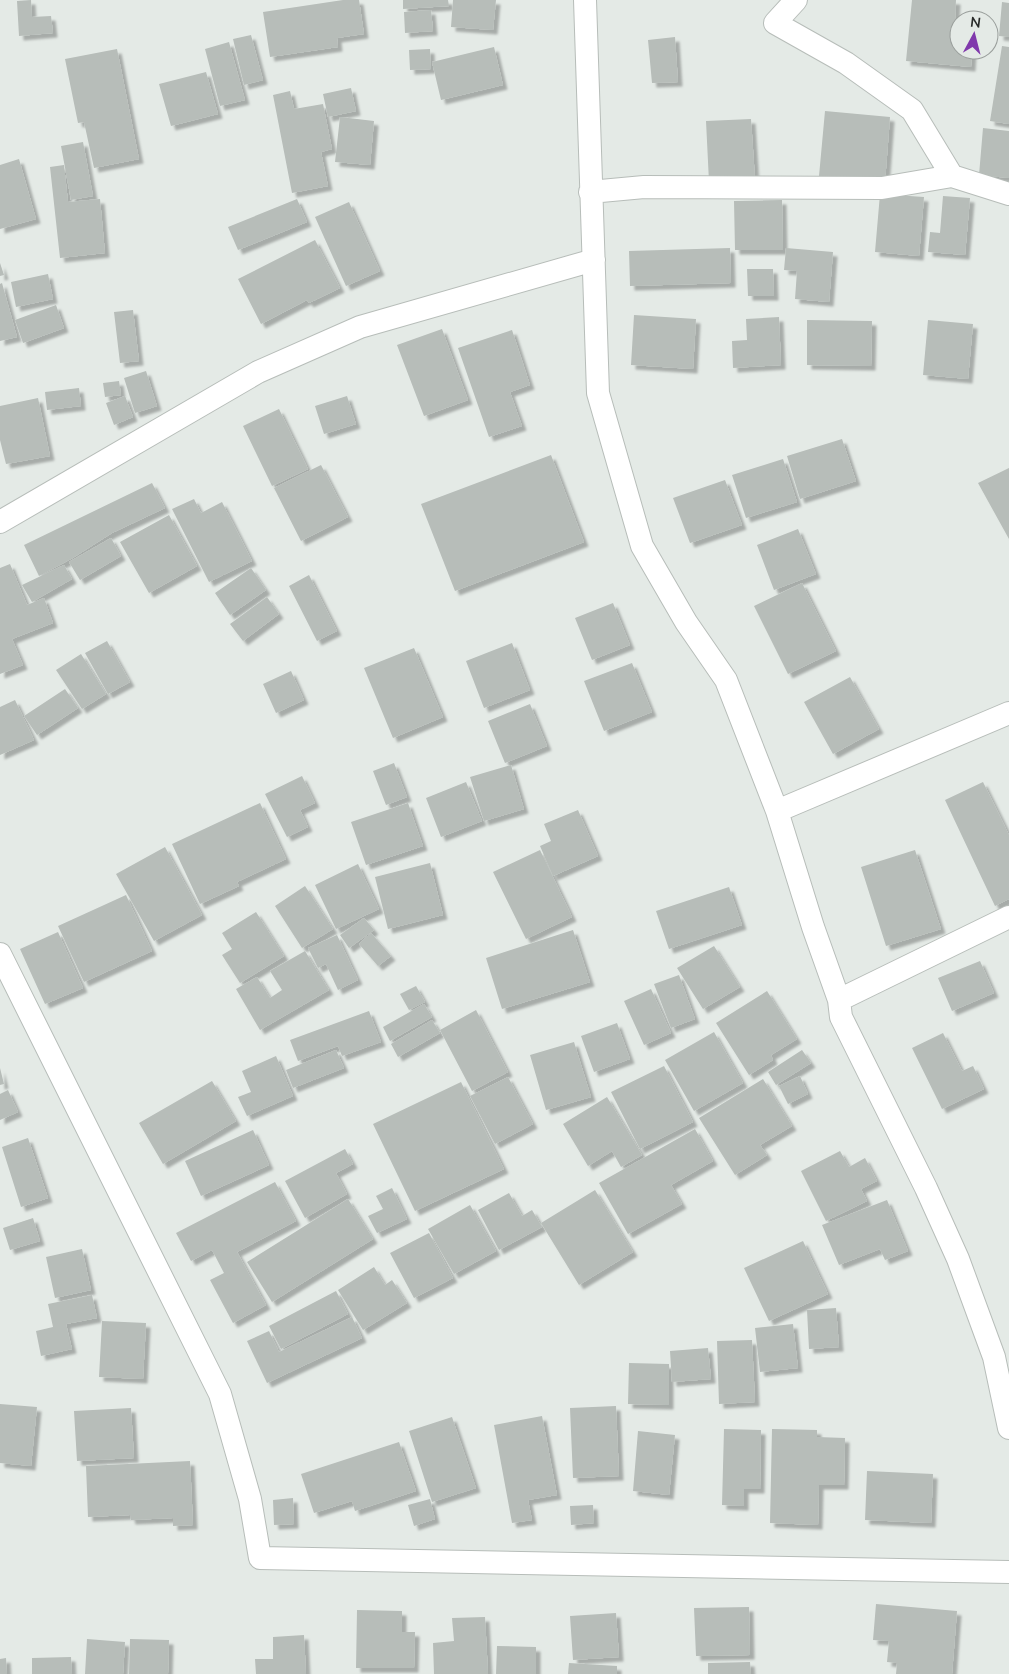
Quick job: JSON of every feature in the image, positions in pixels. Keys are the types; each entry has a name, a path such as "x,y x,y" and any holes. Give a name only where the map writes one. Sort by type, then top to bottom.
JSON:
{"street":[{"path":"585,0 598,393 642,546 686,622 726,680 778,811 813,928 839,1000 841,1017 926,1188 958,1259 994,1357 1009,1428"},
{"path":"796,0 775,24 846,63 912,110 952,176"},
{"path":"590,192 644,187 882,188 952,176 1009,194"},
{"path":"0,522 258,372 360,327 594,260"},
{"path":"778,811 1009,713"},
{"path":"839,1000 1009,917"},
{"path":"0,954 220,1394 250,1499 260,1558 1009,1572"}],"building":[{"path":"31,0 32,17 51,16 53,33 19,36 17,1"},
{"path":"343,0 359,0 364,34 337,38 338,47 270,57 263,12"},
{"path":"403,0 448,0 449,6 403,9"},
{"path":"453,0 496,0 493,30 451,27"},
{"path":"912,0 956,0 956,10 949,10 949,60 971,60 971,67 906,61"},
{"path":"1002,2 1009,3 1009,37 999,36"},
{"path":"431,10 433,31 405,33 404,12"},
{"path":"251,35 263,80 244,85 233,39"},
{"path":"675,37 678,82 652,83 648,40"},
{"path":"229,42 245,100 220,106 205,49"},
{"path":"1002,46 1009,47 1009,124 990,121"},
{"path":"494,47 503,85 441,100 432,62"},
{"path":"117,49 139,159 94,168 84,122 78,123 65,59"},
{"path":"430,49 431,69 410,70 409,50"},
{"path":"206,72 218,114 171,126 159,84"},
{"path":"351,88 356,111 328,117 323,94"},
{"path":"290,91 294,109 323,104 332,149 321,152 328,186 292,193 273,95"},
{"path":"825,111 890,117 885,182 819,176"},
{"path":"340,117 374,121 370,165 335,162"},
{"path":"751,119 755,179 709,182 706,121"},
{"path":"983,128 1009,131 1009,178 979,175"},
{"path":"83,142 93,196 71,200 61,146"},
{"path":"19,159 36,219 0,229 0,165"},
{"path":"64,165 68,202 100,199 105,253 60,258 50,167"},
{"path":"880,194 924,197 919,256 875,252"},
{"path":"943,196 970,198 965,255 928,252 930,232 940,233"},
{"path":"297,199 307,222 238,250 228,227"},
{"path":"782,200 783,250 735,250 734,201"},
{"path":"349,202 380,271 346,286 315,217"},
{"path":"315,240 340,288 309,303 307,300 261,324 238,279"},
{"path":"730,248 731,283 630,286 629,251"},
{"path":"786,248 833,252 829,302 795,299 797,271 784,270"},
{"path":"0,263 4,275 0,276"},
{"path":"747,269 773,269 774,296 748,296"},
{"path":"48,274 53,299 16,307 11,282"},
{"path":"2,283 17,337 0,341 0,284"},
{"path":"56,305 64,328 23,343 15,320"},
{"path":"133,310 139,361 120,363 114,312"},
{"path":"634,315 696,319 693,369 631,365"},
{"path":"779,317 781,365 733,368 732,341 747,340 746,319"},
{"path":"807,320 872,321 871,366 807,365"},
{"path":"928,320 973,324 968,379 923,375"},
{"path":"442,329 468,400 424,416 397,345"},
{"path":"512,330 530,385 510,392 522,426 489,437 458,348"},
{"path":"146,371 157,406 135,413 124,378"},
{"path":"119,381 121,395 105,397 103,383"},
{"path":"79,388 81,406 47,410 45,392"},
{"path":"125,396 133,417 114,425 106,403"},
{"path":"347,396 356,424 324,434 315,406"},
{"path":"38,398 50,456 6,464 0,440 0,406"},
{"path":"279,409 308,469 272,486 243,426"},
{"path":"842,439 856,481 800,499 787,456"},
{"path":"551,455 584,542 455,591 421,504"},
{"path":"783,459 797,502 746,518 732,475"},
{"path":"321,465 348,517 301,541 274,488"},
{"path":"1009,468 1009,539 978,483"},
{"path":"725,480 742,525 690,543 673,498"},
{"path":"152,483 165,508 112,533 71,559 39,576 24,545"},
{"path":"194,499 201,513 222,502 252,561 209,582 172,509"},
{"path":"169,515 197,566 149,593 120,542"},
{"path":"798,529 816,574 774,590 757,545"},
{"path":"111,538 121,556 80,580 69,562"},
{"path":"10,564 27,605 44,598 53,623 12,639 23,665 0,674 0,568"},
{"path":"64,565 72,579 32,602 22,585"},
{"path":"251,568 266,590 230,615 215,593"},
{"path":"309,575 337,631 317,641 289,586"},
{"path":"802,583 836,651 788,674 754,606"},
{"path":"267,597 279,614 243,641 230,624"},
{"path":"613,603 630,645 592,660 575,618"},
{"path":"107,641 130,682 108,694 85,653"},
{"path":"512,643 530,690 484,708 466,661"},
{"path":"414,648 443,717 393,738 364,668"},
{"path":"81,654 106,694 82,709 56,670"},
{"path":"632,663 652,712 604,731 584,681"},
{"path":"291,671 304,700 276,713 263,684"},
{"path":"850,677 879,729 833,754 804,702"},
{"path":"65,689 78,708 37,735 24,716"},
{"path":"15,700 34,740 0,755 0,707"},
{"path":"530,704 547,746 505,763 488,721"},
{"path":"394,763 407,797 386,805 373,771"},
{"path":"511,765 524,809 484,821 470,777"},
{"path":"302,776 315,803 300,810 308,827 287,837 265,794"},
{"path":"466,782 482,821 441,837 426,798"},
{"path":"983,782 1009,835 1009,899 995,906 945,800"},
{"path":"260,803 286,859 237,882 239,886 200,904 172,844"},
{"path":"408,803 423,846 366,865 351,822"},
{"path":"578,810 598,856 553,876 540,846 551,841 544,824"},
{"path":"165,847 202,915 154,941 116,874"},
{"path":"540,850 572,917 526,939 493,872"},
{"path":"915,850 941,929 886,946 861,867"},
{"path":"430,863 443,915 388,929 375,877"},
{"path":"358,864 379,909 336,929 315,885"},
{"path":"305,886 333,929 302,948 275,906"},
{"path":"729,887 742,925 669,949 656,911"},
{"path":"126,895 152,951 84,982 58,926"},
{"path":"256,912 284,956 240,983 222,955 232,949 222,933"},
{"path":"364,918 374,930 349,948 340,935"},
{"path":"573,930 590,982 502,1009 486,958"},
{"path":"58,932 83,988 45,1004 20,949"},
{"path":"371,933 391,956 378,966 359,944"},
{"path":"337,935 358,980 338,990 326,964 318,968 308,948"},
{"path":"714,946 740,987 703,1009 677,968"},
{"path":"305,951 329,990 260,1030 236,989 257,977 270,998 282,990 270,971"},
{"path":"980,961 994,993 952,1011 938,978"},
{"path":"679,975 695,1019 671,1028 654,984"},
{"path":"416,986 425,1002 409,1010 400,994"},
{"path":"651,989 671,1033 644,1045 624,1001"},
{"path":"767,991 797,1039 771,1055 773,1060 749,1075 716,1023"},
{"path":"424,1004 432,1017 390,1041 383,1027"},
{"path":"476,1010 508,1072 472,1091 440,1030"},
{"path":"369,1011 381,1042 342,1056 338,1046 298,1061 290,1040"},
{"path":"432,1020 440,1033 398,1057 391,1044"},
{"path":"617,1023 630,1059 594,1072 581,1036"},
{"path":"714,1032 743,1083 694,1111 665,1060"},
{"path":"943,1033 962,1071 973,1066 984,1089 942,1109 912,1048"},
{"path":"574,1042 591,1097 546,1110 530,1055"},
{"path":"336,1050 344,1068 293,1088 286,1070"},
{"path":"802,1050 811,1063 776,1085 768,1072"},
{"path":"276,1056 293,1096 247,1116 238,1097 251,1092 242,1071"},
{"path":"664,1066 693,1122 640,1149 611,1092"},
{"path":"0,1068 4,1084 0,1085"},
{"path":"800,1076 808,1094 788,1104 779,1086"},
{"path":"508,1077 533,1124 495,1144 470,1096"},
{"path":"763,1079 792,1126 760,1145 767,1155 735,1175 699,1118"},
{"path":"212,1081 236,1121 163,1164 139,1123"},
{"path":"461,1082 504,1169 415,1211 373,1124"},
{"path":"8,1090 18,1112 0,1120 0,1094"},
{"path":"607,1097 642,1155 621,1167 612,1151 588,1166 563,1124"},
{"path":"695,1129 713,1161 671,1185 682,1204 628,1234 599,1183"},
{"path":"253,1130 269,1165 201,1196 185,1161"},
{"path":"28,1138 48,1198 21,1207 2,1147"},
{"path":"345,1149 353,1164 336,1173 347,1194 305,1218 285,1181"},
{"path":"840,1151 849,1167 865,1158 877,1181 861,1189 867,1201 826,1221 801,1171"},
{"path":"275,1182 296,1221 237,1252 266,1305 233,1323 210,1280 224,1273 212,1250 191,1261 176,1233"},
{"path":"392,1188 407,1219 377,1233 368,1216 383,1209 376,1196"},
{"path":"595,1190 633,1252 579,1285 541,1223"},
{"path":"509,1193 522,1216 532,1210 542,1227 499,1250 478,1210"},
{"path":"348,1199 373,1239 272,1302 247,1262"},
{"path":"887,1200 908,1251 885,1260 880,1249 839,1265 822,1225"},
{"path":"470,1205 496,1251 454,1274 428,1229"},
{"path":"33,1218 40,1241 10,1250 3,1228"},
{"path":"429,1233 453,1278 414,1298 390,1253"},
{"path":"803,1241 828,1294 769,1321 744,1268"},
{"path":"82,1249 91,1290 55,1298 46,1257"},
{"path":"374,1267 385,1285 392,1280 407,1303 363,1330 338,1290"},
{"path":"336,1291 348,1314 281,1349 269,1326"},
{"path":"92,1295 97,1318 66,1324 72,1349 41,1356 36,1331 53,1327 48,1304"},
{"path":"836,1308 839,1347 809,1349 807,1310"},
{"path":"352,1317 362,1338 267,1383 247,1341 269,1331 279,1352"},
{"path":"102,1321 146,1323 143,1379 99,1377"},
{"path":"793,1324 798,1368 760,1372 755,1328"},
{"path":"752,1340 755,1402 719,1404 717,1341"},
{"path":"708,1348 711,1379 672,1382 670,1351"},
{"path":"629,1363 669,1364 669,1405 628,1404"},
{"path":"0,1404 37,1407 31,1466 0,1463"},
{"path":"616,1406 619,1476 573,1478 570,1408"},
{"path":"131,1408 134,1458 77,1461 74,1411"},
{"path":"542,1416 557,1495 528,1500 532,1520 512,1523 494,1425"},
{"path":"452,1417 476,1488 432,1502 409,1431"},
{"path":"724,1429 761,1430 760,1489 744,1489 744,1506 722,1505"},
{"path":"772,1429 817,1430 817,1437 845,1438 844,1485 819,1485 818,1525 770,1523"},
{"path":"638,1431 675,1435 669,1495 633,1491"},
{"path":"399,1442 416,1491 355,1511 352,1501 314,1513 301,1474"},
{"path":"190,1461 193,1525 173,1526 173,1518 131,1520 130,1515 88,1517 86,1466"},
{"path":"867,1471 933,1474 931,1523 865,1520"},
{"path":"293,1498 294,1524 274,1525 273,1500"},
{"path":"430,1499 435,1519 414,1526 408,1505"},
{"path":"593,1505 594,1523 571,1525 570,1506"},
{"path":"876,1604 957,1611 952,1674 896,1674 897,1663 887,1662 889,1641 873,1640"},
{"path":"749,1607 750,1655 696,1656 694,1608"},
{"path":"357,1610 402,1611 402,1632 415,1632 414,1668 356,1668"},
{"path":"616,1613 619,1657 573,1660 570,1616"},
{"path":"485,1617 488,1674 434,1674 433,1643 454,1641 452,1618"},
{"path":"304,1635 306,1674 256,1674 255,1659 273,1659 273,1637"},
{"path":"87,1639 125,1642 123,1674 85,1674"},
{"path":"130,1639 169,1640 168,1674 129,1674"},
{"path":"497,1646 536,1647 536,1674 496,1674"},
{"path":"71,1657 72,1674 32,1674 32,1658"},
{"path":"6,1658 7,1674 0,1674 0,1659"},
{"path":"750,1662 751,1674 708,1674 708,1663"},
{"path":"569,1663 617,1666 617,1674 568,1674"}]}
